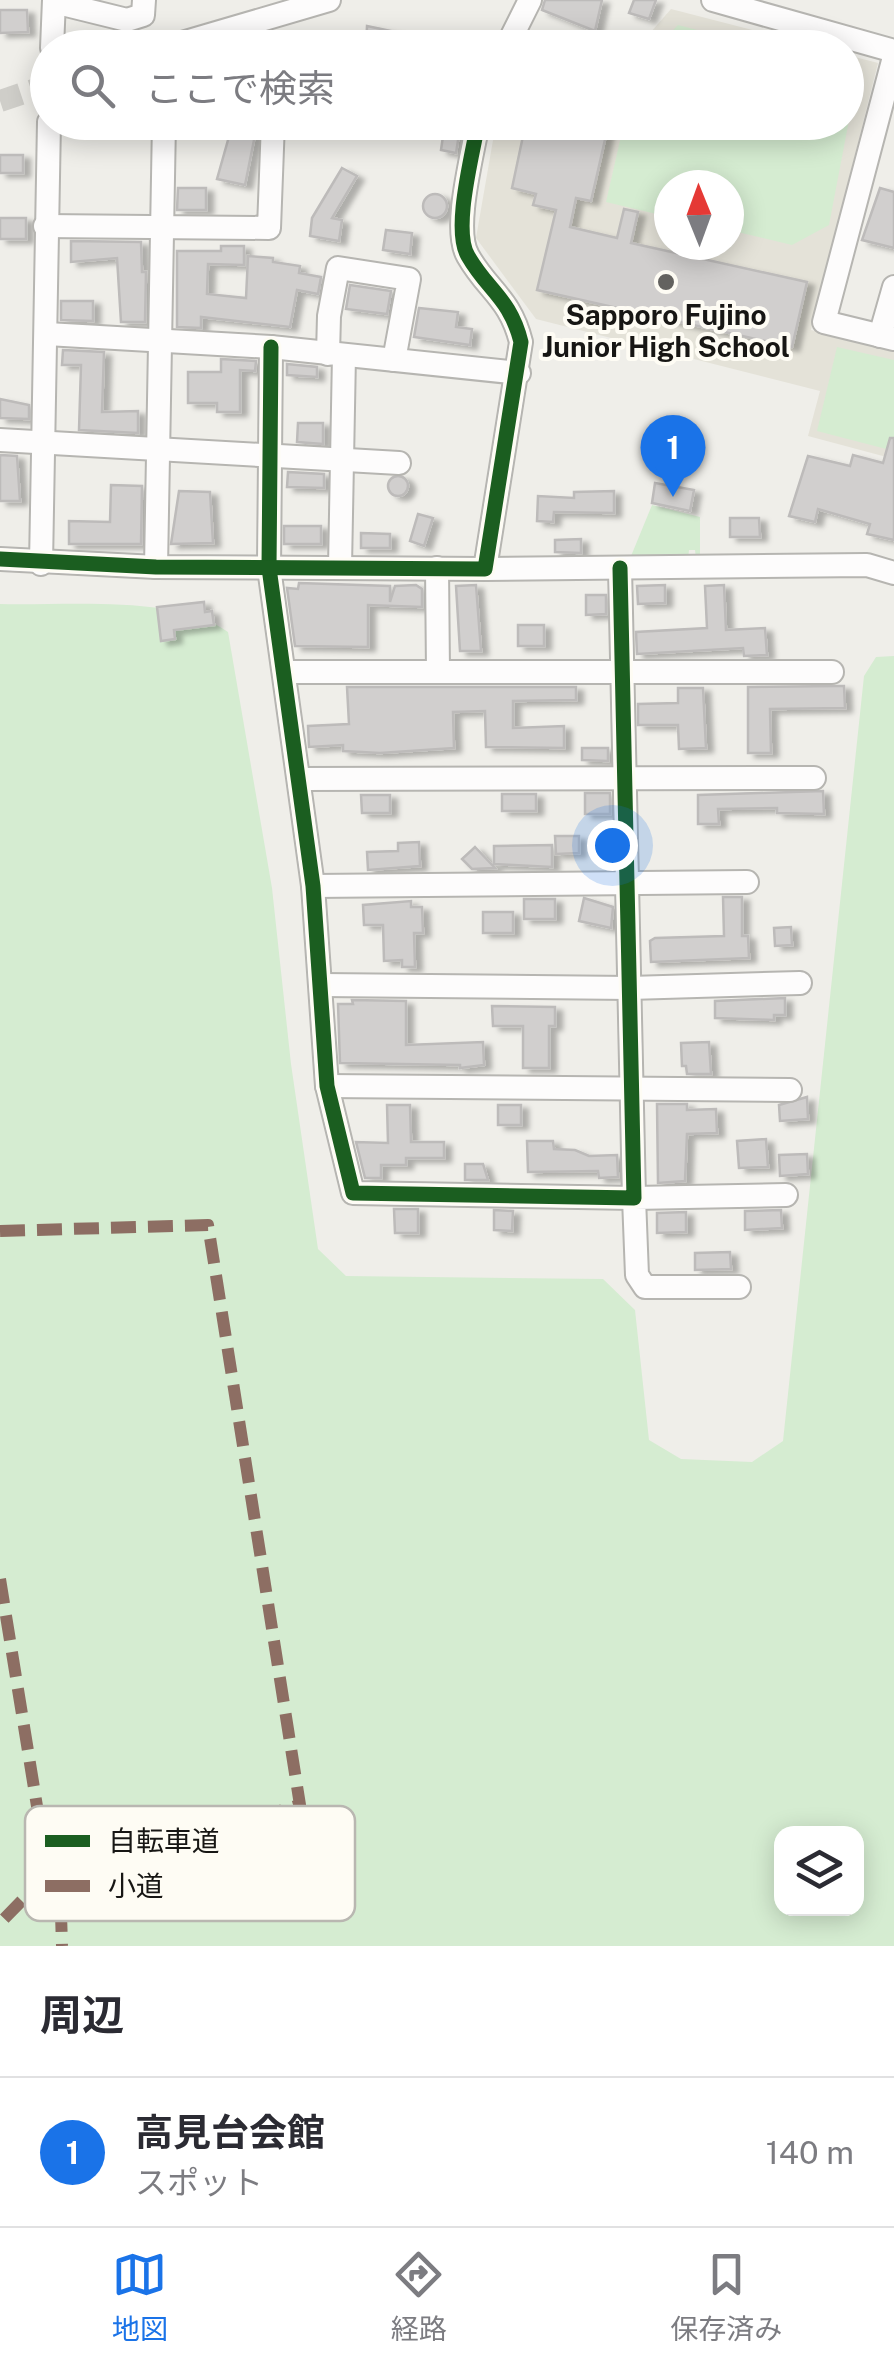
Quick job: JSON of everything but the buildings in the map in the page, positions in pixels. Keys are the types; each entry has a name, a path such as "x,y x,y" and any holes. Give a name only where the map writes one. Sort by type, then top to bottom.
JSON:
{"street":[{"path":"53,30 54,1 127,20 143,14 144,0"},
{"path":"226,30 329,0"},
{"path":"515,30 530,0"},
{"path":"713,0 814,30"},
{"path":"864,45 894,54 886,112 824,322 887,337 894,287"},
{"path":"41,564 48,140"},
{"path":"156,567 163,140"},
{"path":"46,226 269,228 271,140"},
{"path":"475,140 460,234 466,254 514,313 521,342 519,373 484,569"},
{"path":"340,567 342,459 336,354 329,316 338,268 409,278 394,360"},
{"path":"47,334 272,347 519,373"},
{"path":"272,347 269,568 313,886 327,1086 353,1192 634,1198 786,1195"},
{"path":"0,440 399,464"},
{"path":"0,559 41,564 269,568 867,566 894,574"},
{"path":"437,568 438,672"},
{"path":"620,568 637,1275 645,1287 739,1287"},
{"path":"285,672 832,672"},
{"path":"299,779 814,778"},
{"path":"313,886 747,882"},
{"path":"322,985 630,988 800,983"},
{"path":"327,1086 790,1090"}],"shaded area":[{"path":"671,9 753,30 653,30"},
{"name":"Sapporo Fujino Junior High School","path":"864,59 878,63 864,119"},
{"name":"Sapporo Fujino Junior High School","path":"493,140 859,140 811,330 894,352 894,459 808,436 820,391 536,319 476,238"}],"green space":[{"path":"620,140 845,140 829,225 792,245 744,234 744,170 654,170 654,213 606,202"},
{"path":"837,347 894,360 894,451 817,431"},
{"path":"652,505 700,517 700,559 696,559 695,550 689,550 688,559 629,561"},
{"path":"0,604 150,607 206,620 228,632 272,888 291,1064 318,1249 346,1276 603,1279 635,1310 649,1440 681,1459 752,1462 783,1441 864,676 876,657 894,656 894,1946 0,1946"}],"tunnel":[{"path":"0,101 30,91"}],"marked path":[{"path":"0,1231 208,1225 300,1805 297,1806"},
{"path":"0,1579 37,1806"},
{"path":"0,1923 25,1897"},
{"path":"61,1921 62,1946"}],"cycle path":[{"path":"0,559 156,567 485,569 521,342 511,315 468,256 464,244 463,210 474,140"},
{"path":"271,347 269,568 313,886 327,1086 353,1193 634,1198 620,568"}],"place":[{"name":"Sapporo Fujino Junior High School","path":"666,282"},
{"name":"高見台会館","path":"673,497"}]}
